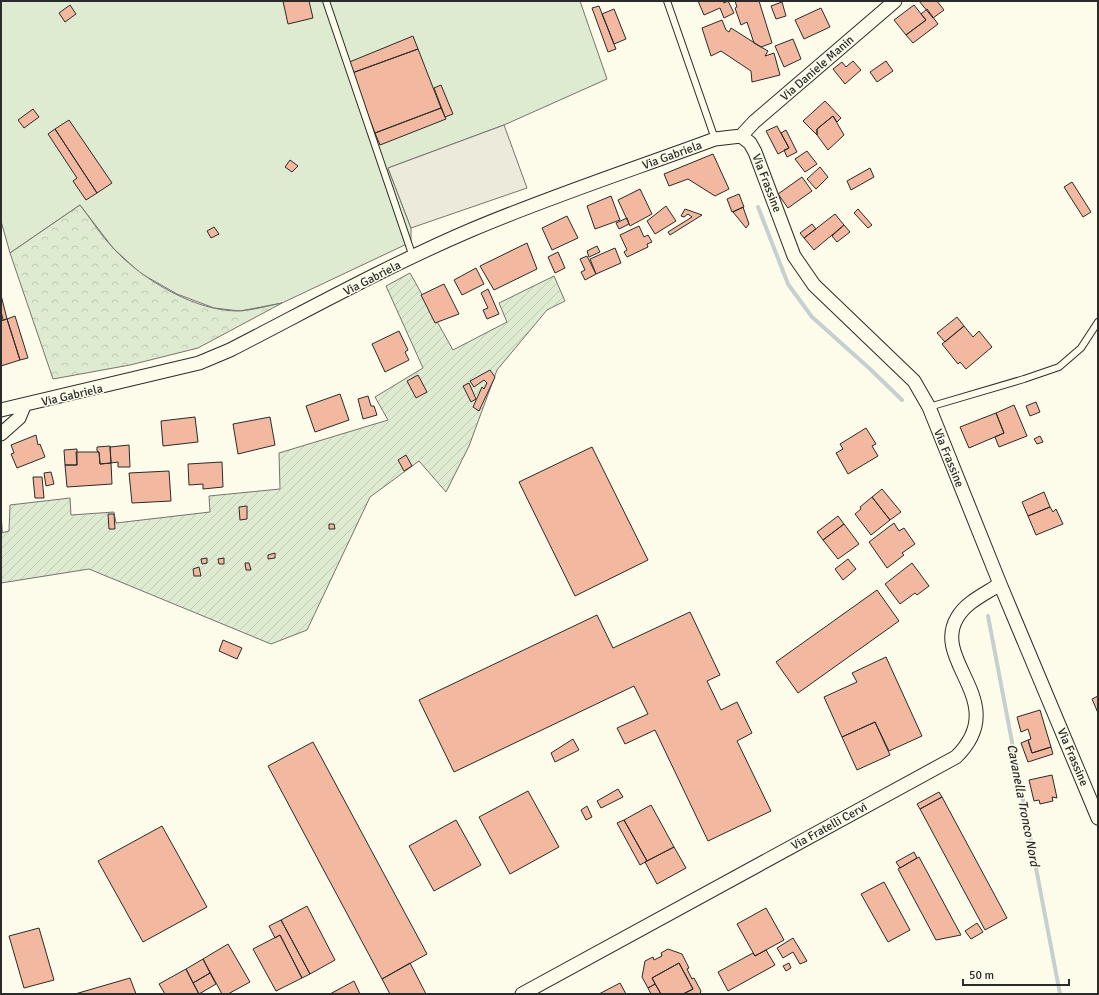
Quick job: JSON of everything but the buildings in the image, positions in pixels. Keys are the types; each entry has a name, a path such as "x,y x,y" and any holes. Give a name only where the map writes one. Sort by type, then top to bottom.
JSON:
{"street":[{"name":"Via Daniele Manin","path":"741,136 754,122 895,1"},
{"name":"Via Gabriela","path":"1,410 24,406 199,363 230,350 413,257 513,212 715,139 741,136"},
{"name":"Via Frassine","path":"741,136 750,143 755,152 794,256 798,262 814,285 914,381 929,407 1000,584 1098,818"},
{"path":"1,434 19,418 24,406"},
{"name":"Via Fratelli Cervi","path":"522,994 956,757 967,746 977,724 973,696 956,655 952,639 953,629 957,618 970,602 1000,584"}],"lane":[{"path":"326,1 413,257"},
{"path":"667,1 715,139"},
{"path":"929,407 1017,382 1059,367 1081,348 1098,322"}],"green space":[{"path":"1,1 580,1 607,79 504,125 388,168 411,228 411,242 282,303 240,311 214,308 177,294 140,273 113,248 80,205 10,253 1,221"},
{"path":"80,205 105,239 126,261 155,283 171,292 188,300 223,310 240,311 282,303 198,348 130,365 53,379 10,253"},
{"path":"410,273 453,350 507,322 499,303 554,276 565,301 547,310 497,370 469,446 446,492 419,461 370,497 307,630 271,644 89,569 1,583 1,533 9,531 10,505 70,498 71,515 114,512 116,523 210,512 209,496 280,489 279,453 388,420 375,397 423,368 386,286"}],"shaded area":[{"path":"504,125 527,188 411,228 388,168"}],"waterway":[{"name":"Cavanella Tronco Nord","path":"758,207 788,284 812,317 902,400"},
{"name":"Cavanella Tronco Nord","path":"988,616 1060,994"}]}
